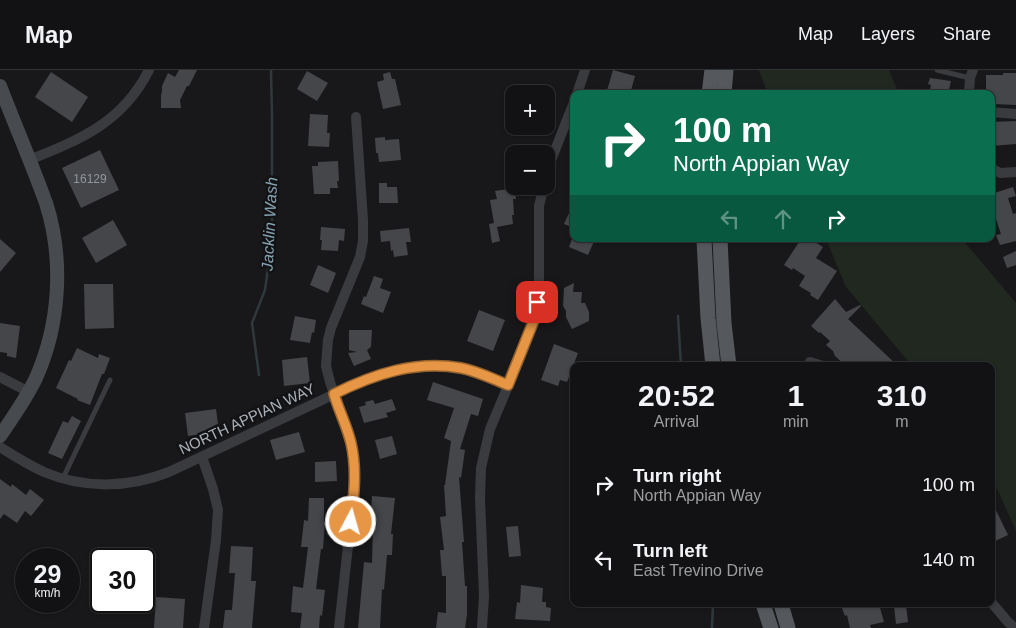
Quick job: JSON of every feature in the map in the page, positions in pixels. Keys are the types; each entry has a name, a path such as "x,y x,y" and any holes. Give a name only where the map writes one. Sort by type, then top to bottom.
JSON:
{"main road":[{"path":"710,90 712,70"},
{"path":"724,90 726,70"},
{"path":"704,242 713,362"},
{"path":"720,242 724,323 729,362"},
{"path":"764,607 771,628"},
{"path":"782,607 788,628"}],"street":[{"path":"29,160 100,126 114,116 130,100 149,70"},
{"path":"578,90 585,70"},
{"path":"969,90 971,74"},
{"path":"0,86 46,203 56,253 57,274 56,303 51,332 41,364 29,392 0,436"},
{"path":"555,150 570,112"},
{"path":"995,112 1016,114"},
{"path":"338,628 355,482 351,444 326,366 328,340 360,257 363,241 356,117"},
{"path":"995,170 1000,173 1016,172"},
{"path":"482,628 484,596 480,498 481,468 490,429 534,320 539,284 539,206 542,195"},
{"name":"NORTH APPIAN WAY","path":"0,447 43,472 63,479 109,485 156,477 374,376 394,370 419,366 444,366 478,373 508,385"},
{"path":"0,377 29,392"},
{"path":"202,457 218,510 216,540 204,628"},
{"path":"995,607 1015,628"}],"lane":[{"path":"937,70 971,74"},
{"path":"63,479 110,380"}],"shaded area":[{"path":"759,70 889,70 897,90 766,90"},
{"path":"827,242 965,242 1016,303 1016,531 995,484 995,362 909,362 846,287"}],"building":[{"path":"179,70 197,70 180,100 181,108 161,108 162,86 168,73 175,77"},
{"path":"613,70 635,76 631,90 607,90"},
{"path":"307,71 328,83 317,101 297,89"},
{"path":"51,72 88,97 72,122 35,97"},
{"path":"390,72 392,79 395,79 401,105 383,109 377,82 384,80 383,74"},
{"path":"1003,73 1016,73 1016,105 995,104 995,90 986,90 986,75 1003,75"},
{"path":"930,78 951,81 949,90 930,90 931,85 928,84"},
{"path":"310,114 328,115 327,133 330,133 329,147 308,146"},
{"path":"1016,121 1016,144 995,146 995,122"},
{"path":"385,137 385,140 399,139 401,160 379,162 375,138"},
{"path":"100,150 119,190 81,208 62,168"},
{"path":"338,161 338,188 330,188 330,194 314,194 312,166 318,166 318,162"},
{"path":"379,183 387,183 387,187 397,187 398,203 379,203"},
{"path":"1013,187 1016,196 1008,198 1013,214 1016,213 1016,241 1000,245 996,235 1001,234 995,219 995,193"},
{"path":"505,189 505,195 515,195 516,199 513,199 513,224 497,227 500,241 492,243 489,224 494,223 490,200 497,199 495,191"},
{"path":"570,211 570,226 564,224"},
{"path":"113,220 127,245 96,263 82,238"},
{"path":"321,227 345,229 344,241 339,240 338,251 321,250"},
{"path":"409,228 411,242 406,242 408,255 394,257 390,241 381,242 380,231"},
{"path":"0,239 16,253 0,272"},
{"path":"571,242 594,242 588,255 569,247"},
{"path":"799,242 815,242 823,247 816,258 837,271 818,300 799,286 805,276 793,268 792,270 784,265"},
{"path":"1016,251 1016,265 1007,268 1003,257"},
{"path":"318,265 336,273 328,293 310,285"},
{"path":"374,276 383,279 380,288 391,292 383,313 361,304 364,296 366,297"},
{"path":"574,283 573,292 582,292 581,303 585,303 589,312 589,321 572,329 563,306 564,288"},
{"path":"84,284 113,284 114,328 85,329"},
{"path":"835,299 846,312 860,305 848,319 894,362 842,362 826,345 830,341 811,326"},
{"path":"479,310 505,320 493,351 467,341"},
{"path":"295,316 316,320 310,343 290,340"},
{"path":"0,323 20,326 16,358 7,356 7,353 0,352"},
{"path":"349,330 372,330 371,347 367,350 371,359 354,366 348,353 357,352 349,350"},
{"path":"554,344 578,353 575,362 570,362 570,374 567,382 560,380 558,386 541,380"},
{"path":"77,348 98,358 99,354 110,358 90,405 56,388 69,360 71,361"},
{"path":"307,357 310,383 284,386 282,360"},
{"path":"433,382 483,399 478,416 471,414 460,449 465,450 461,478 459,477 465,586 467,586 465,628 436,628 438,612 446,613 446,576 442,576 440,550 444,550 440,517 446,516 444,485 451,441 444,438 454,408 427,400"},
{"path":"392,399 396,410 386,413 388,417 364,423 359,407 366,405 365,402 373,400 375,404"},
{"path":"216,409 219,432 188,436 185,413"},
{"path":"72,416 81,421 62,459 48,453 63,421 68,423"},
{"path":"299,432 305,452 276,460 270,440"},
{"path":"392,436 397,454 380,459 375,440"},
{"path":"336,461 337,481 315,482 315,462"},
{"path":"0,479 11,487 12,484 26,495 30,489 44,500 31,516 25,511 17,523 4,514 0,519"},
{"path":"372,496 395,498 391,534 393,534 392,555 387,555 384,590 382,589 380,628 358,628 364,562 372,563 373,525 370,525"},
{"path":"309,498 324,498 323,549 321,549 316,589 325,590 319,628 300,628 302,613 291,612 293,586 303,588 308,547 301,547 304,520 308,521"},
{"path":"995,508 1008,535 995,541"},
{"path":"518,526 521,556 509,557 506,527"},
{"path":"231,546 253,547 251,581 256,581 252,628 223,628 225,610 232,610 235,573 229,573"},
{"path":"521,585 543,588 542,602 546,602 546,607 551,608 550,621 515,619 517,602 520,603"},
{"path":"156,597 185,599 183,628 154,628"},
{"path":"880,607 884,622 870,625 871,628 850,628 847,615 845,616 842,608"},
{"path":"894,607 906,607 908,622 896,624"}],"waterway":[{"name":"Jacklin Wash","path":"259,375 252,323 265,290 272,240 271,70"},
{"path":"678,316 681,362"},
{"path":"712,628 713,607"}],"route":[{"path":"351,522 355,482 354,464 351,444 334,394 374,376 394,370 419,366 444,366 462,369 508,385 534,320 537,302"}]}
